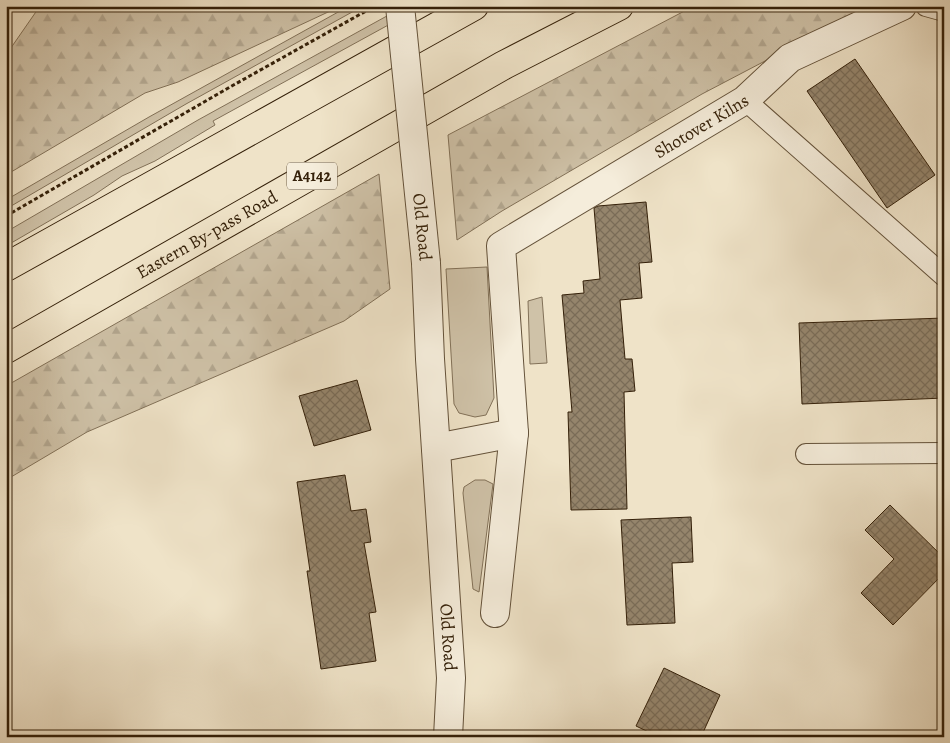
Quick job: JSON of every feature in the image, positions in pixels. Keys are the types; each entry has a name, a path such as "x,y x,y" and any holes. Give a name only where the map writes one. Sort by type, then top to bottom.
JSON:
{"highway":[{"path":"6,267 474,6"},
{"name":"Eastern By-pass Road","path":"6,349 504,65 619,6"}],"street":[{"name":"Old Road","path":"400,6 426,263 430,359 451,678 448,737"},
{"name":"Shotover Kilns","path":"514,433 501,246 745,100 790,58 902,6"},
{"path":"436,448 514,433 495,613"}],"lane":[{"path":"926,6 944,11"},
{"path":"745,100 944,276"},
{"path":"806,454 944,453"}],"path":[{"path":"6,216 374,6"}],"green space":[{"path":"40,6 341,6 178,82 145,93 6,175 6,55"},
{"path":"349,6 363,6 186,104 6,209 6,200 149,117"},
{"path":"405,6 423,6 213,121 215,125 155,161 122,176 94,195 6,246 6,232 198,120"},
{"path":"694,6 870,6 702,94 502,211 457,240 448,135"},
{"path":"379,174 390,289 344,321 87,432 6,480 6,386"},
{"path":"487,267 494,398 486,415 475,417 459,413 454,404 446,269"},
{"path":"542,297 547,363 530,364 528,301"},
{"path":"475,480 485,480 493,484 479,592 473,589 463,493 464,487"}],"building":[{"path":"855,59 935,175 887,208 807,91"},
{"path":"646,202 652,262 639,263 642,298 620,300 625,359 632,359 635,391 624,392 627,509 571,510 568,412 572,412 562,295 584,293 583,281 600,279 594,208 598,206"},
{"path":"944,318 944,398 802,404 799,323"},
{"path":"357,380 371,430 314,446 299,396"},
{"path":"345,475 351,511 366,509 371,542 364,543 376,612 369,613 376,661 321,669 307,571 310,571 297,482"},
{"path":"890,505 944,558 944,573 893,625 861,593 894,559 865,530"},
{"path":"691,517 693,562 672,563 675,623 627,625 621,520"},
{"path":"664,668 720,695 701,737 659,737 636,726"}]}
